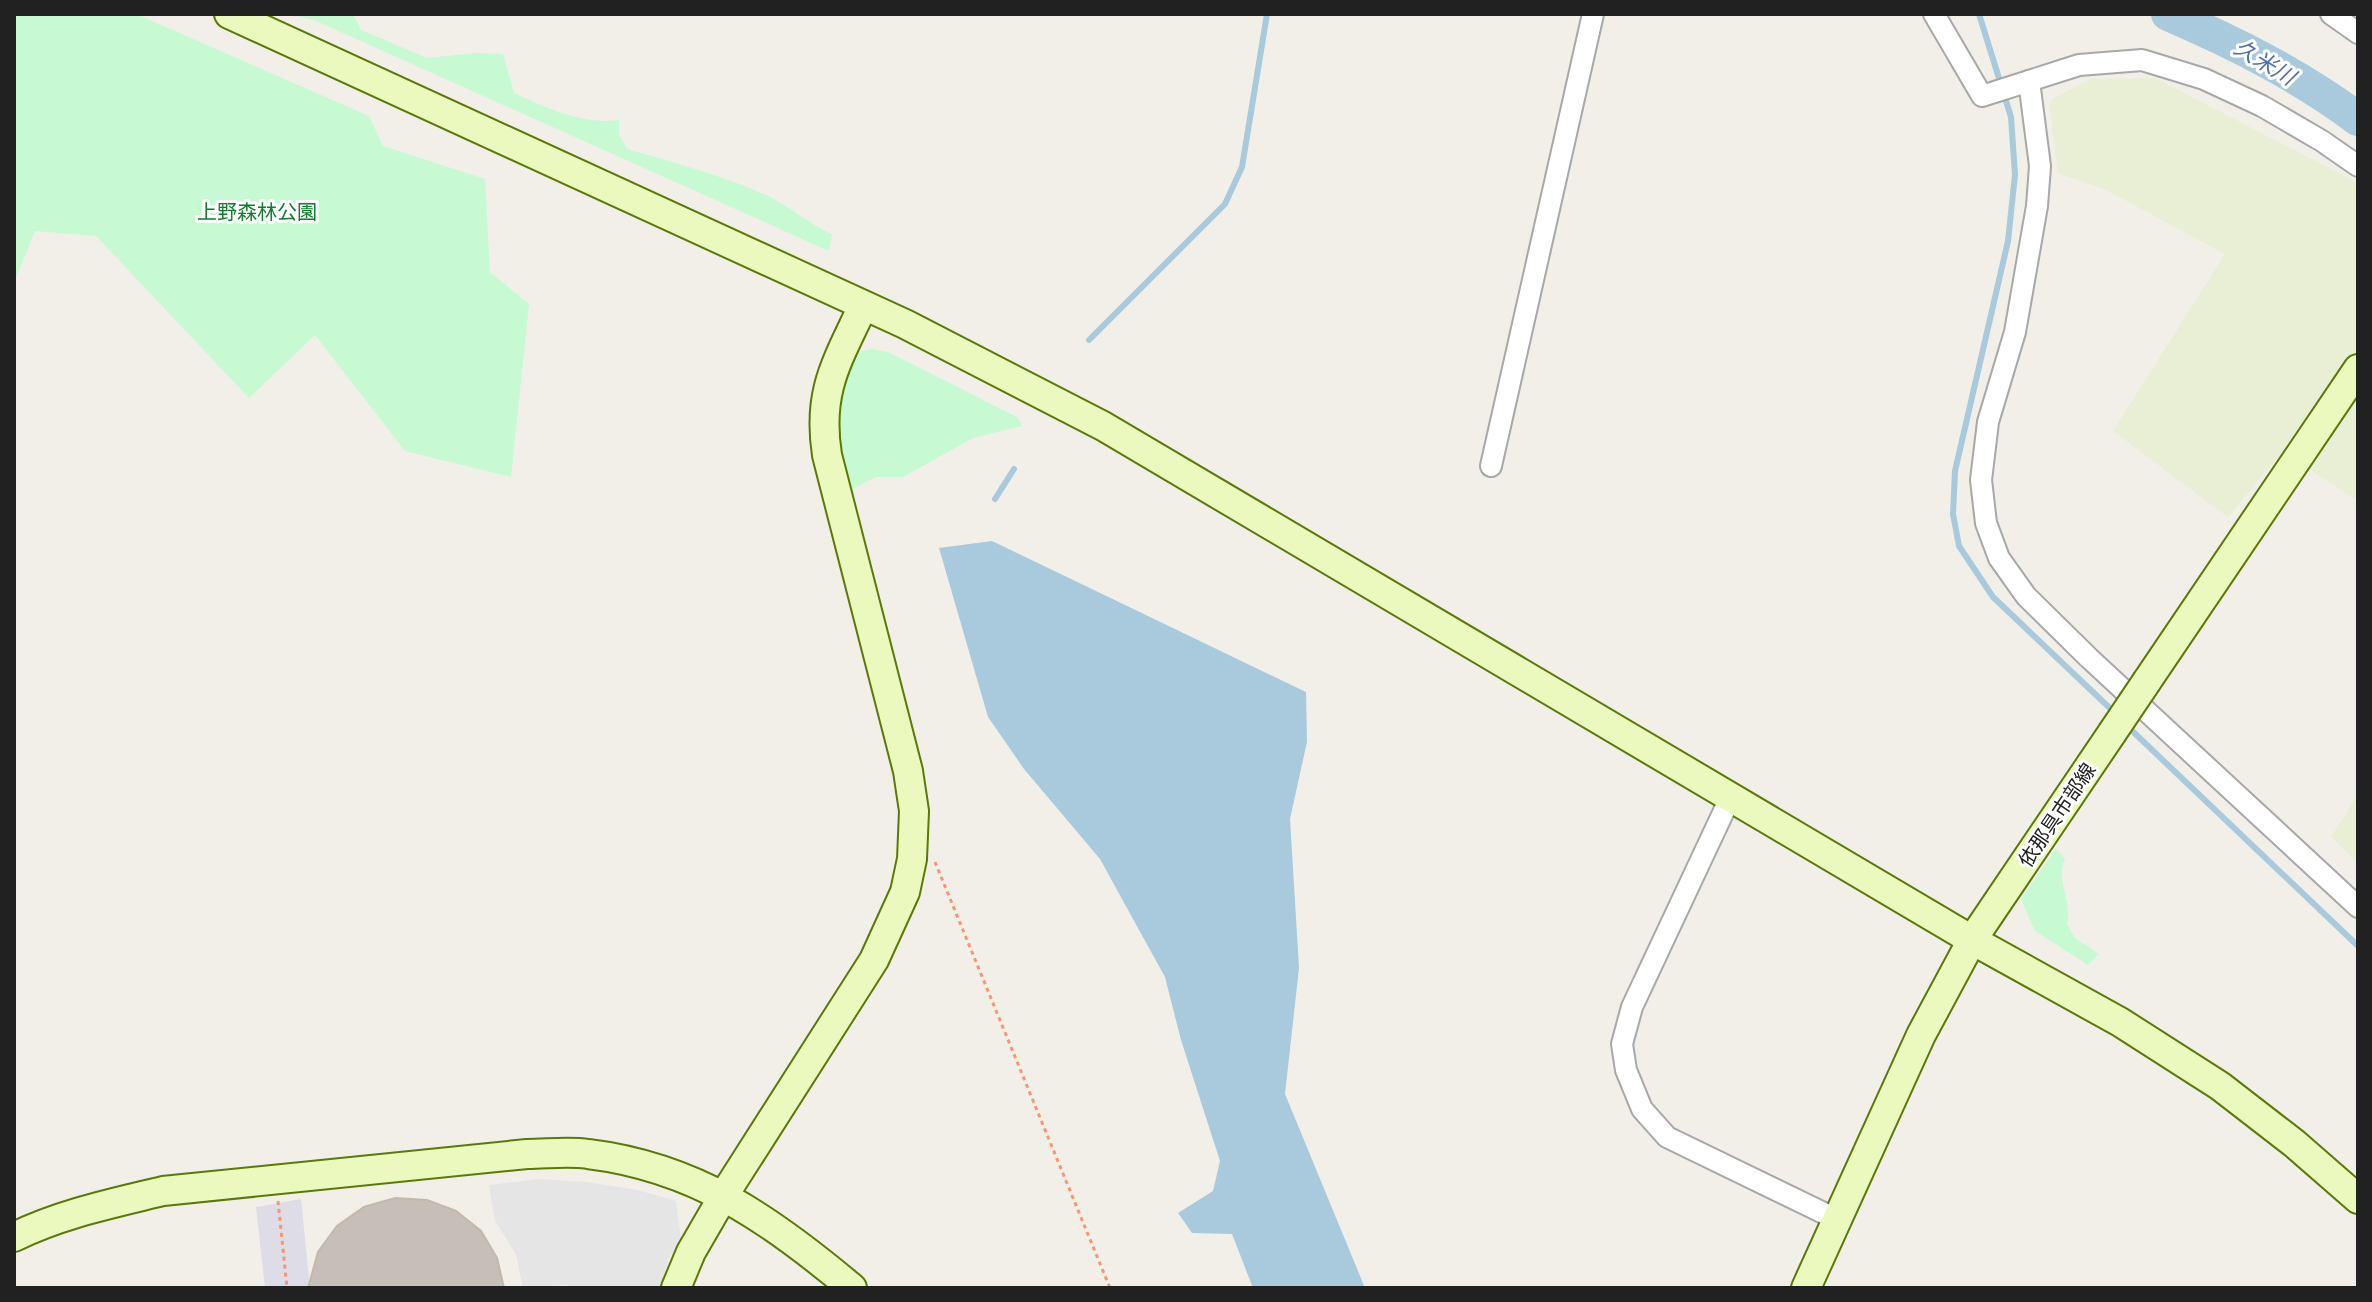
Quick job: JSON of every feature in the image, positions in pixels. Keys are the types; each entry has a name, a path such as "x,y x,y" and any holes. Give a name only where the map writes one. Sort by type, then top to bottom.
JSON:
{"street":[{"path":"229,14 905,324 1103,426 1972,940 2120,1022 2220,1086 2295,1144 2358,1199"},
{"path":"1491,466 1593,14"},
{"path":"1934,14 1982,96 2079,65 2142,60 2204,79 2262,106 2358,166"},
{"path":"2331,14 2358,33"},
{"path":"2025,82 2040,166 2037,206 2015,332 1988,422 1981,480 1986,523 1999,558 2026,596 2078,648 2358,907"},
{"path":"676,1288 691,1252 724,1195 874,960 905,892 912,859 914,811 908,771 827,455 823,426 826,389 863,306"},
{"name":"依那具市部線","path":"1806,1288 1921,1035 1972,940 2358,369"},
{"path":"1731,796 1632,1007 1622,1044 1626,1070 1642,1109 1667,1137 1838,1220"},
{"path":"14,1237 101,1207 163,1191 527,1154 586,1153 674,1173 724,1195 789,1236 852,1288"}],"path":[{"path":"932,855 1110,1288"},
{"path":"277,1198 287,1288"}],"green space":[{"name":"上野森林公園","path":"14,14 136,14 369,116 383,146 485,179 490,272 529,304 511,477 405,451 315,335 249,398 96,236 35,231 14,283"},
{"path":"288,14 353,14 361,30 427,58 475,53 503,54 514,93 578,118 619,120 619,134 627,149 716,176 768,196 832,234 829,251 314,20"},
{"path":"2155,78 2358,183 2358,501 2282,452 2228,517 2113,431 2225,254 2106,190 2058,173 2049,101 2090,79"},
{"path":"872,349 888,352 1017,417 1022,426 973,438 903,477 876,477 847,492 835,425 842,386 857,352"},
{"path":"2358,794 2358,862 2331,837"},
{"path":"2056,849 2065,859 2062,875 2067,924 2075,938 2099,954 2088,965 2035,931 2021,899"}],"shaded area":[{"path":"538,1179 638,1190 676,1201 681,1240 669,1258 660,1288 568,1288 567,1285 523,1288 516,1254 495,1221 489,1185"},
{"path":"301,1199 310,1288 265,1288 256,1207"}],"water":[{"path":"992,541 1306,692 1307,742 1290,819 1299,968 1285,1094 1365,1288 1253,1288 1232,1234 1192,1233 1178,1213 1213,1191 1220,1161 1181,1040 1165,977 1100,859 1024,769 988,717 939,548"}],"building":[{"path":"395,1198 427,1200 456,1211 481,1231 497,1258 504,1288 308,1288 318,1252 337,1226 364,1207"}],"waterway":[{"path":"1089,340 1225,204 1242,167 1267,14"},
{"path":"1979,14 2011,117 2015,175 2008,241 1955,471 1953,514 1959,546 1993,597 2116,714"},
{"name":"久米川","path":"2168,14 2266,61 2358,119"},
{"path":"995,499 1014,469"},
{"path":"2126,725 2358,946"}]}
